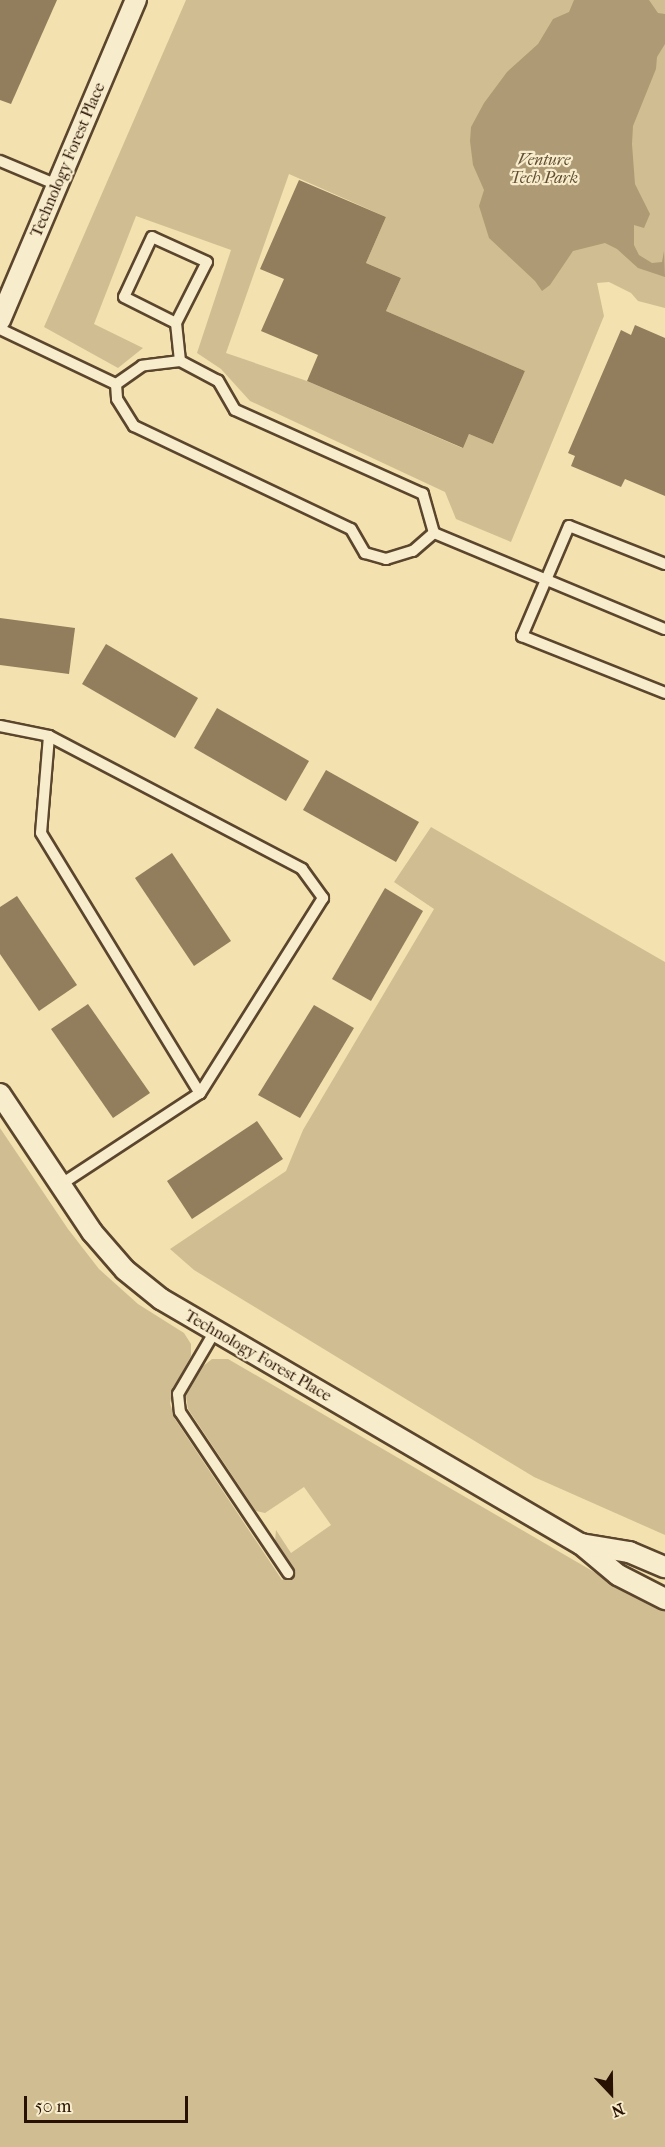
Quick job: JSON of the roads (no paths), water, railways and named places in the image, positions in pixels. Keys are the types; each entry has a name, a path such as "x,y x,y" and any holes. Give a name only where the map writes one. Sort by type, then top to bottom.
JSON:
{"street":[{"name":"Technology Forest Place","path":"0,320 136,0"},
{"name":"Technology Forest Place","path":"0,1094 92,1232 125,1270 160,1299 581,1544 618,1575 665,1599"},
{"name":"Technology Forest Place","path":"581,1544 629,1552 665,1567"}],"lane":[{"path":"0,161 57,185"},
{"path":"176,323 124,297 152,237 207,262 176,323 180,362"},
{"path":"0,329 116,384"},
{"path":"116,384 142,366 180,362 218,381 235,410 423,494 434,532"},
{"path":"116,384 117,399 134,426 351,529 364,553 386,559 413,551 434,532"},
{"path":"665,564 568,526 522,636 665,693"},
{"path":"434,532 665,629"},
{"path":"0,726 49,736 302,868 323,898 200,1093 60,1185"},
{"path":"49,736 41,833 200,1093"},
{"path":"215,1331 178,1394 180,1412 288,1573"}],"park label":[{"name":"Venture Tech Park","path":"544,169"}]}
